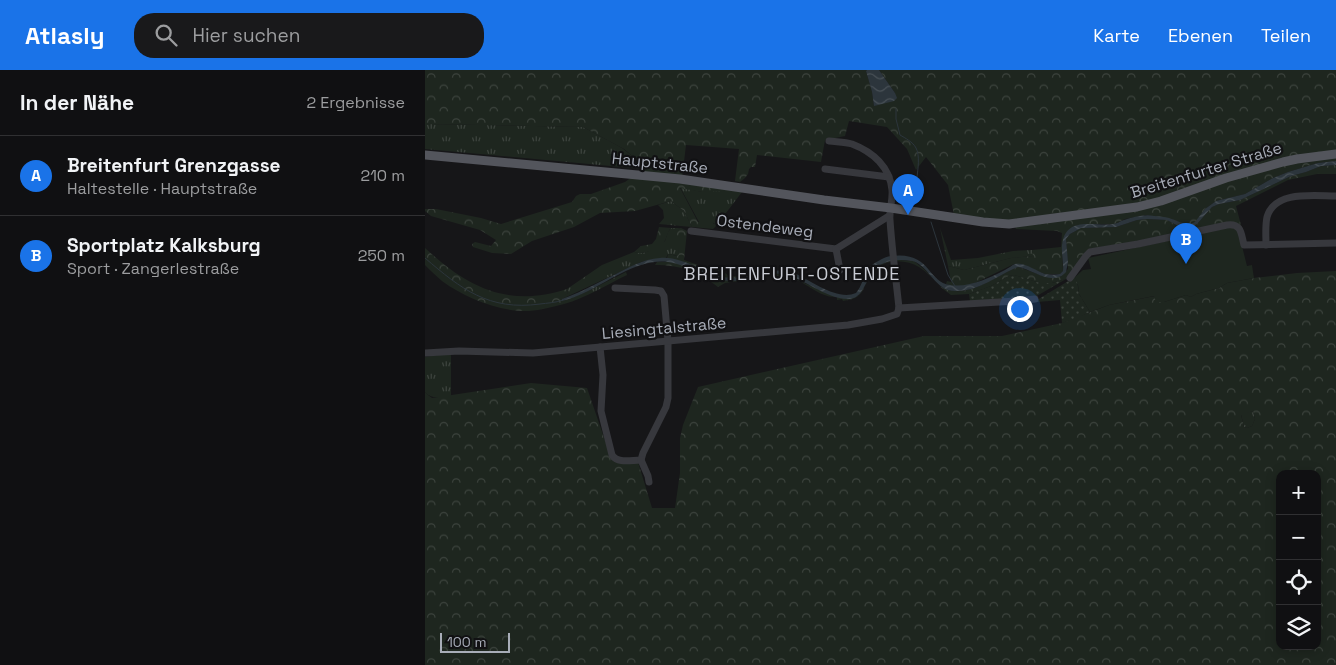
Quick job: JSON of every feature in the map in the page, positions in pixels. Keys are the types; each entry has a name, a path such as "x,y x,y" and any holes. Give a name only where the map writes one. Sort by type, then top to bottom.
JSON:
{"main road":[{"name":"Breitenfurter Straße","path":"936,215 1009,224 1125,209 1161,201 1219,180 1283,162 1336,154"},
{"name":"Hauptstraße","path":"425,155 680,179 824,200 890,212 936,215"}],"street":[{"path":"829,141 851,143 869,152 884,166 889,177 892,190 890,212 899,308 1035,299"},
{"path":"825,169 889,177"},
{"path":"1266,244 1267,216 1282,199 1295,196 1336,196"},
{"path":"840,270 836,249 890,212"},
{"path":"1070,278 1090,252 1227,225 1237,226 1244,245 1336,243"},
{"name":"Ostendeweg","path":"691,230 836,249"},
{"path":"615,288 655,290 661,291 664,296 668,341 668,398 666,407 641,460 649,482"},
{"name":"Liesingtalstraße","path":"425,354 450,351 533,353 848,324 889,317 897,314 899,308"},
{"path":"600,347 603,375 601,411 611,455 619,460 641,460"}],"green space":[{"path":"425,70 867,70 874,106 895,93 879,70 1336,70 1336,161 1318,163 1288,172 1245,194 1216,201 1205,209 1195,223 1187,225 1170,219 1146,215 1125,219 1115,224 1080,225 1071,229 1062,244 1063,271 1060,274 1045,274 1014,264 975,283 964,286 952,286 946,284 947,281 951,282 948,266 964,270 1011,258 1033,256 1032,250 1061,247 1062,233 1057,231 1016,229 1015,227 954,215 948,185 926,157 916,170 907,149 887,127 849,121 845,136 825,140 821,162 757,155 755,167 749,169 748,174 740,182 735,181 739,149 686,145 682,178 723,187 721,191 702,192 680,188 698,222 710,222 716,226 713,229 692,227 684,211 671,201 635,211 600,213 574,227 532,241 511,254 492,253 473,247 472,244 475,242 491,246 496,240 480,230 431,216 425,209 436,209 501,224 572,202 580,194 591,194 625,182 643,169 638,166 636,159 624,149 583,127 425,124"},
{"path":"425,124 583,127 622,148 636,159 638,165 643,169 425,149"},
{"path":"1336,165 1336,174 1317,174 1288,180 1236,206 1242,229 1207,228 1089,250 1085,252 1069,277 1048,284 1014,275 969,294 951,295 939,286 952,291 971,289 1018,267 1046,277 1060,277 1068,269 1066,239 1070,234 1081,228 1116,227 1137,220 1147,219 1167,220 1187,228 1197,224 1212,207 1219,204 1240,200 1291,176 1321,166"},
{"path":"680,187 702,192 723,187 742,192 716,226 714,223 699,222"},
{"path":"671,201 684,211 692,227 659,224 664,218 663,210 658,205"},
{"path":"659,227 671,228 662,245 650,251 634,252 641,246 652,244 656,239"},
{"path":"1232,227 1238,230 1247,266 1252,265 1254,278 1227,283 1219,288 1191,297 1186,295 1164,302 1156,302 1154,296 1109,305 1090,312 1079,294 1075,277 1083,270 1091,269 1088,258"},
{"path":"671,228 681,228 678,229 678,256 668,254 666,258 641,262 562,299 562,296 568,293 567,289 602,265 634,252 647,252 658,246 665,241"},
{"path":"681,228 687,231 684,260 715,271 719,268 730,277 737,276 740,281 725,283 718,287 688,270 673,266 655,265 657,262 666,262 668,254 677,256 679,254 676,232"},
{"path":"940,228 951,260 1032,250 1034,256 1011,258 964,270 948,266"},
{"path":"425,248 457,274 490,291 526,296 567,289 568,293 562,297 564,304 529,311 506,309 483,303 451,287 425,265"},
{"path":"898,260 914,261 926,271 935,282 922,269 907,262 894,261 876,269 882,264 889,262"},
{"path":"1336,271 1336,665 425,665 425,392 432,398 531,383 587,388 611,458 638,462 652,508 675,508 680,473 680,438 698,387 924,336 1002,336 1062,323 1109,305 1155,296 1164,302 1186,295 1191,297 1219,288 1227,283 1254,278","holes":["1253,411 1255,419 1252,426 1247,428 1244,427 1241,415"]},
{"path":"626,272 627,275 588,295 564,304 562,301 584,293"},
{"path":"770,274 783,274 840,298 858,296 850,300 837,300 837,297 824,295 797,280 785,277 772,276 739,280"},
{"path":"1014,275 1040,283 1052,283 1066,279 1035,297 970,301 969,294"},
{"path":"1075,277 1079,294 1090,312 1062,323 1060,300 1037,302 1037,300"},
{"path":"451,353 451,396 437,397 428,395 425,392 425,357"},
{"path":"1253,411 1255,419 1252,426 1244,427 1241,414"}],"water":[{"path":"867,70 879,70 895,93 897,98 894,101 874,106"},
{"path":"1336,161 1336,165 1321,166 1291,176 1240,200 1212,207 1192,227 1182,228 1167,220 1147,219 1137,220 1116,227 1081,228 1070,234 1066,239 1068,262 1066,272 1055,278 1049,278 1018,267 980,286 963,291 955,291 942,287 919,264 898,260 886,262 878,267 872,273 860,293 848,299 831,296 798,279 781,274 774,273 729,281 713,278 676,264 657,262 635,267 584,293 562,301 562,299 636,264 660,258 678,260 712,274 729,278 771,271 787,271 826,290 841,295 856,293 868,269 879,261 891,256 914,258 921,262 943,283 957,286 979,282 1015,264 1027,265 1045,274 1060,274 1063,271 1063,240 1066,233 1077,225 1114,224 1147,215 1169,218 1185,224 1191,223 1195,222 1205,209 1216,201 1245,194 1288,172 1318,163"}],"waterway":[{"path":"896,109 896,119 900,135 913,144 918,154 917,177"},
{"path":"931,222 948,275 955,286"},
{"path":"425,258 464,288 491,301 522,305 551,303 563,300"}],"place":[{"name":"Breitenfurt Grenzgasse","path":"908,215"},
{"name":"Sportplatz Kalksburg","path":"1186,264"}],"district":[{"name":"BREITENFURT-OSTENDE","path":"792,273"}]}
